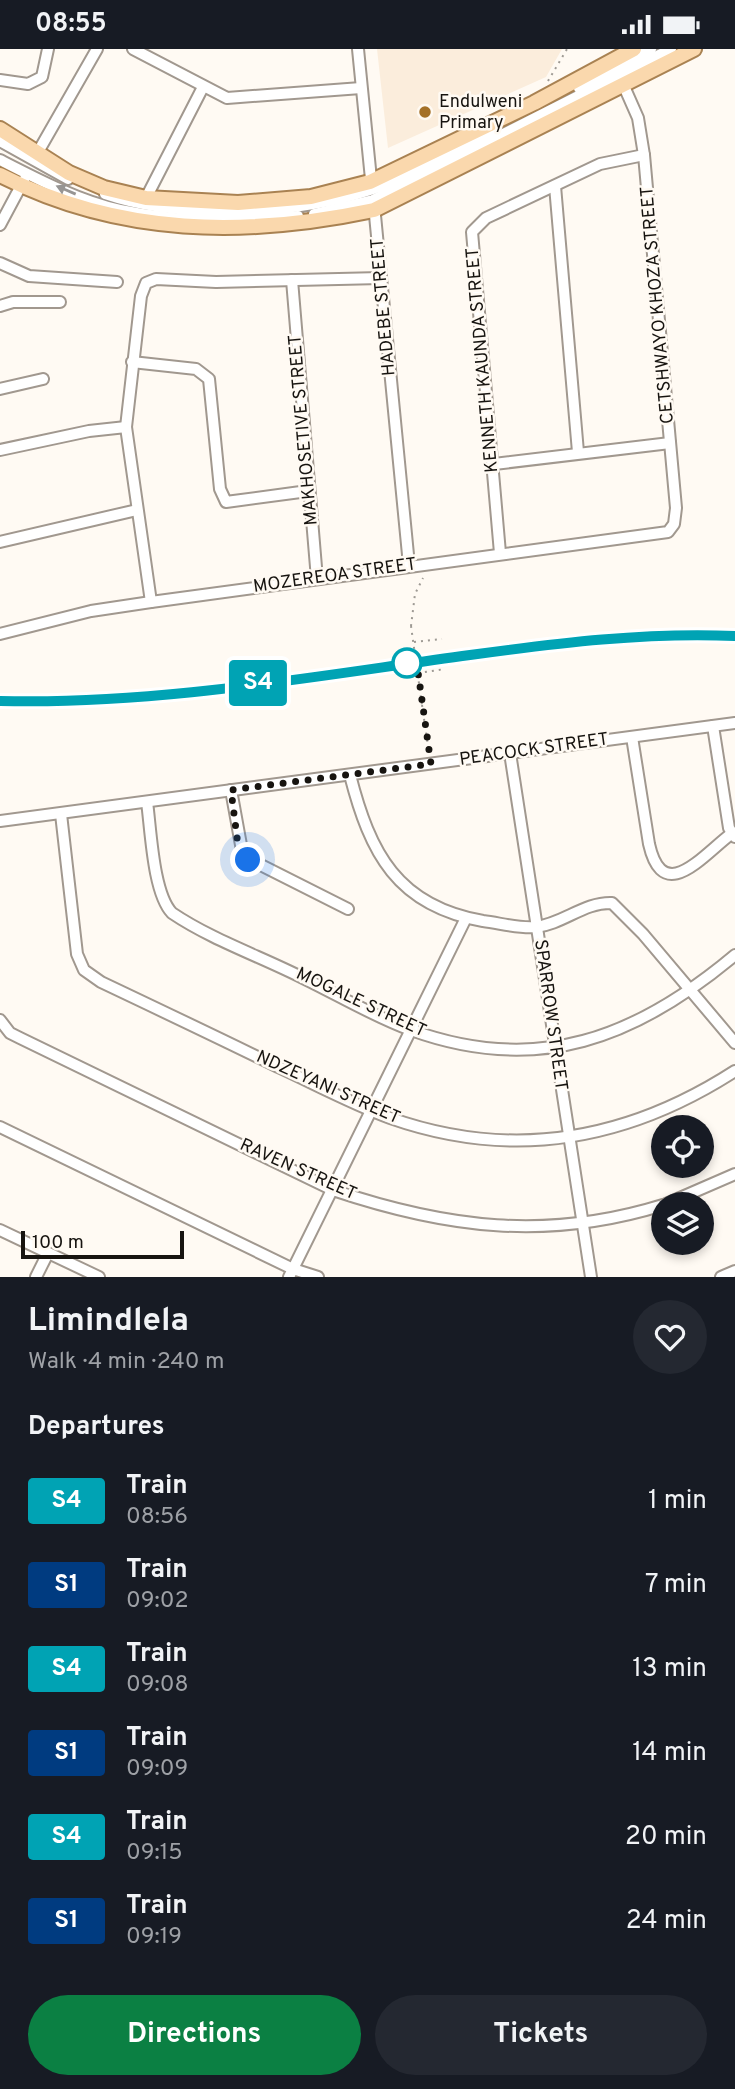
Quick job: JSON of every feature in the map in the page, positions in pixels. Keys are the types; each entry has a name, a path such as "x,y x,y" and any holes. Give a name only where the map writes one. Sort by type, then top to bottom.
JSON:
{"main road":[{"path":"0,129 35,157 104,188 146,198 188,202 275,201 372,195 634,49"},
{"path":"0,175 24,180 97,213 195,228 284,226 372,195 623,84 694,49"}],"street":[{"path":"0,80 28,84 42,78 48,49"},
{"path":"0,225 35,157 97,49"},
{"path":"133,49 227,98 361,88"},
{"name":"HADEBE STREET","path":"358,49 414,564"},
{"path":"372,195 651,49"},
{"path":"0,141 96,191 124,201 157,206 266,209 324,202 372,195 671,49"},
{"name":"CETSHWAYO KHOZA STREET","path":"623,84 638,118 644,155 676,508 671,529"},
{"path":"146,198 203,87"},
{"name":"KENNETH KAUNDA STREET","path":"500,553 472,232 486,218 600,164 644,155"},
{"path":"0,160 24,180"},
{"path":"555,186 578,452"},
{"path":"0,263 29,276 117,282"},
{"path":"151,601 126,427 141,296 150,281 381,278"},
{"name":"MAKHOSETIVE STREET","path":"292,280 317,579"},
{"path":"0,306 13,302 60,302"},
{"path":"132,362 196,369 209,379 220,489 226,502 308,491"},
{"path":"0,389 43,379"},
{"path":"0,450 89,431 126,427"},
{"path":"494,464 670,443"},
{"path":"0,542 137,510"},
{"name":"MOZEREOA STREET","path":"0,634 91,611 151,601 414,564 661,534 671,529"},
{"name":"PEACOCK STREET","path":"0,821 735,723"},
{"path":"632,737 652,858 667,875 678,874 733,836 713,726"},
{"name":"SPARROW STREET","path":"510,753 591,1277"},
{"path":"350,775 370,840 388,869 425,902 466,918 537,927 591,906 612,903 643,934 735,1043"},
{"path":"231,790 243,856 348,909"},
{"name":"MOGALE STREET","path":"147,802 160,889 172,913 410,1030 481,1048 555,1047 637,1024 692,992 735,955"},
{"name":"NDZEYANI STREET","path":"61,814 77,954 84,970 101,982 371,1110 452,1134 516,1140 568,1139 650,1115 684,1101 735,1071"},
{"path":"291,1273 466,918"},
{"name":"RAVEN STREET","path":"0,1020 10,1033 333,1190 421,1217 508,1227 582,1224 651,1208"},
{"path":"0,1127 291,1273 318,1277"},
{"name":"RAVEN STREET","path":"692,1192 735,1174"},
{"path":"0,1230 99,1277"},
{"path":"36,1277 48,1253"},
{"path":"721,1277 735,1271"}],"path":[{"path":"547,81 567,49"},
{"path":"414,564 424,581 415,594 411,626 431,764"},
{"path":"414,642 442,639"},
{"path":"418,673 446,669"}],"shaded area":[{"name":"Endulweni Primary","path":"377,49 562,49 546,77 388,148"}],"railway":[{"path":"0,701 59,701 177,694 569,643 635,637 735,636"}],"train":[{"name":"S4","path":"0,701 126,698 607,638 735,636"}],"place":[{"name":"Endulweni Primary","path":"425,112"}],"route":[{"path":"248,860 238,845 231,790 431,764 416,658 407,663"}]}
